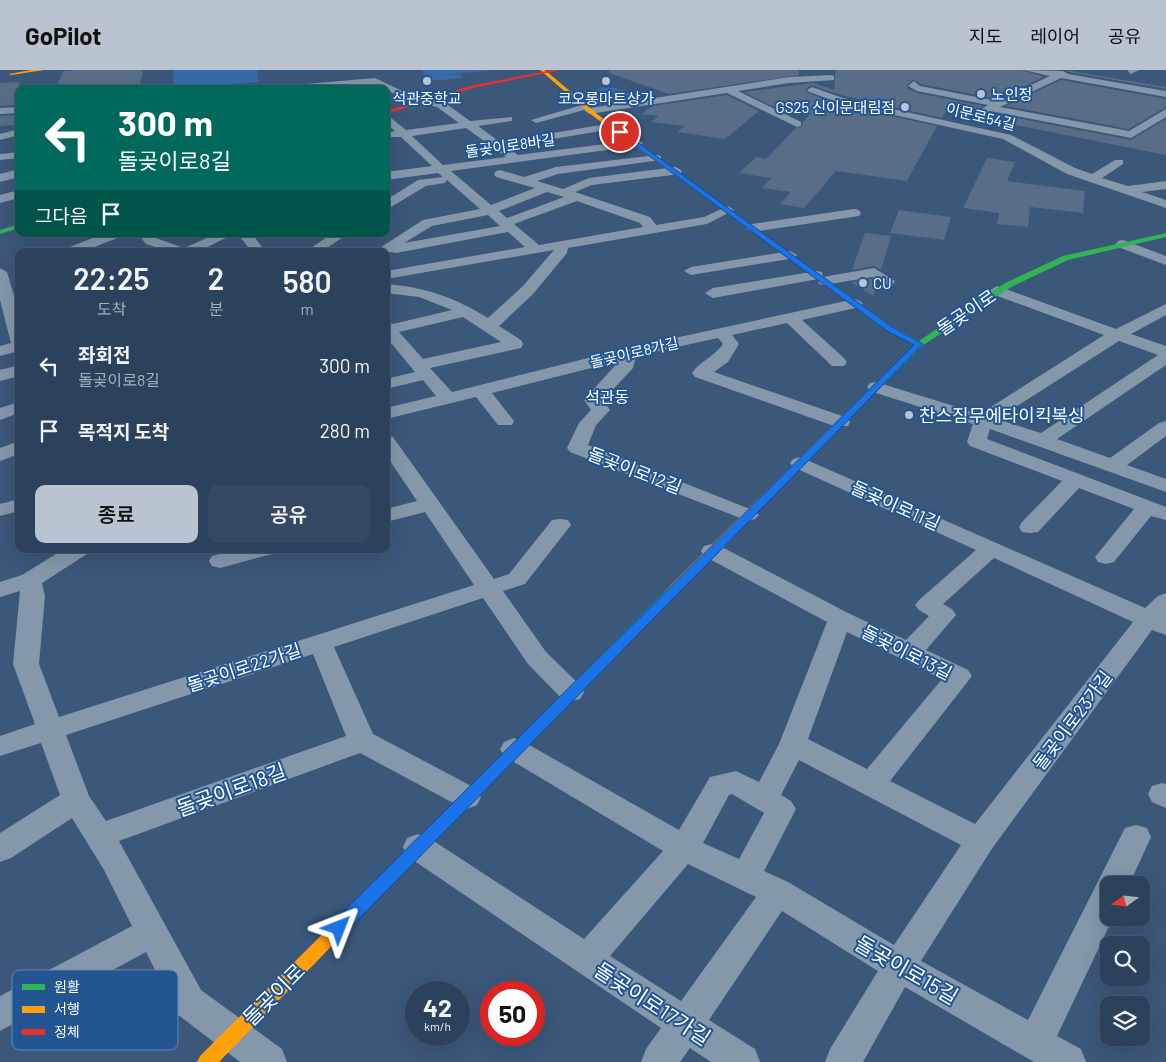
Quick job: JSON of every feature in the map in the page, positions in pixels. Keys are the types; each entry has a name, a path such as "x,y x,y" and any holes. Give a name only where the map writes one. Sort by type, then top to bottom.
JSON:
{"main road":[{"path":"8,74 42,70"},
{"path":"390,112 472,87 543,71 560,70"},
{"path":"543,71 590,111 676,171 855,304 890,329 919,344"},
{"path":"0,232 15,227"},
{"name":"돌곶이로","path":"206,1062 571,692 919,344 997,291 1031,272 1067,258 1166,235"}],"street":[{"path":"1029,70 1166,94"},
{"path":"954,124 1070,70"},
{"path":"320,74 338,85"},
{"path":"533,124 590,111 831,74"},
{"name":"이문로54길","path":"831,74 812,90 825,96 1007,137 1071,171 1098,176 1128,190 1166,204"},
{"path":"347,85 375,81 381,85"},
{"path":"1097,82 1100,88 1110,90"},
{"path":"914,84 913,86 917,88 1046,118 1131,135 1166,112"},
{"path":"390,90 408,97 439,104 516,158"},
{"path":"729,90 797,124"},
{"path":"0,111 15,110"},
{"path":"1046,118 1062,116"},
{"path":"390,136 404,136 468,124 508,119"},
{"path":"390,122 404,136 417,155 442,169 534,248"},
{"path":"480,148 612,126"},
{"path":"0,137 15,133"},
{"path":"390,145 404,136"},
{"name":"돌곶이로8바길","path":"390,176 637,143"},
{"path":"390,173 417,155 444,153"},
{"path":"0,158 15,156"},
{"path":"525,182 556,171 657,158"},
{"path":"1098,176 1119,162"},
{"path":"0,166 15,171"},
{"path":"390,249 508,225 569,195 589,182 676,171"},
{"path":"0,178 15,173"},
{"path":"500,174 645,220 652,229"},
{"path":"1098,176 1142,182"},
{"path":"390,203 422,183 452,178"},
{"path":"1128,190 1166,185"},
{"path":"387,248 428,223 491,211 497,206 547,188"},
{"path":"0,199 15,195"},
{"path":"390,274 557,244 707,220 728,210"},
{"path":"752,228 854,213"},
{"path":"80,248 107,237"},
{"path":"195,248 220,237"},
{"path":"247,237 256,248"},
{"path":"318,248 336,237"},
{"path":"144,248 154,238 174,248"},
{"path":"489,326 515,306 548,268 562,250 557,244"},
{"path":"1123,244 1166,260"},
{"path":"691,271 790,255"},
{"path":"713,293 874,272 888,281"},
{"path":"15,279 5,294 15,328"},
{"path":"390,288 400,288 429,294 467,311 515,344 423,370 390,382"},
{"path":"997,291 1166,352"},
{"name":"돌곶이로8가길","path":"390,413 628,353 855,304"},
{"path":"1106,557 1157,511 977,442 984,420 1118,334 1166,309"},
{"path":"390,327 467,311"},
{"path":"790,318 838,362"},
{"path":"390,332 447,398"},
{"path":"722,332 731,344 722,358 701,374 841,422"},
{"path":"0,335 15,338"},
{"path":"0,351 15,340"},
{"name":"돌곶이로12길","path":"628,353 627,364 593,400 601,410 588,423 577,448 748,515"},
{"path":"1044,440 1166,357"},
{"path":"0,376 15,371"},
{"path":"876,387 1044,440 1111,467 1166,486"},
{"path":"480,390 505,421"},
{"path":"0,414 15,408"},
{"path":"1111,467 1166,427"},
{"path":"390,447 537,658 571,692"},
{"path":"0,455 15,449"},
{"name":"돌곶이로11길","path":"800,463 992,548 1160,616"},
{"path":"1030,527 1075,480"},
{"path":"390,515 430,504"},
{"path":"0,510 15,506"},
{"name":"돌곶이로22가길","path":"0,746 517,579 560,525"},
{"path":"909,652 944,615 927,605 992,548"},
{"name":"돌곶이로13길","path":"712,551 840,619 959,676 871,784"},
{"path":"0,590 42,565 70,553"},
{"path":"220,561 249,553"},
{"path":"42,565 34,596 26,664 76,800 99,836 172,970"},
{"name":"돌곶이로23가길","path":"843,1062 899,966 980,841 1160,616"},
{"name":"돌곶이로13길","path":"765,799 793,744 840,619"},
{"path":"320,642 362,741 467,797"},
{"name":"돌곶이로18길","path":"99,836 362,741"},
{"path":"793,744 980,841"},
{"name":"돌곶이로15길","path":"514,750 684,848 776,892 899,966 1068,1062"},
{"path":"684,848 720,785 736,782 781,809 745,877"},
{"path":"0,849 76,800"},
{"path":"1117,876 1136,836"},
{"path":"418,847 587,959"},
{"name":"돌곶이로17가길","path":"684,848 587,959 742,1062"},
{"path":"659,1062 776,892"},
{"path":"1035,1042 1100,911"},
{"path":"82,970 152,932"},
{"path":"178,983 188,1002 269,1062"},
{"path":"0,1014 12,1008"}],"shaded area":[{"path":"174,70 257,70 259,82 215,85 173,85"},
{"path":"422,70 497,70 440,75 459,74 463,78 429,81"},
{"path":"613,87 645,100 612,105 600,102 583,91"}],"building":[{"path":"143,70 140,85 57,85 63,71"},
{"path":"609,70 799,70 799,75 669,94 609,73"},
{"path":"836,70 1022,70 1044,77 997,99 921,84 914,79 907,85 907,88 917,93 983,106 978,111 949,104 942,118 844,96 811,85 805,90 808,93 839,105 937,126 907,181 836,171 804,208 780,204 791,192 762,188 771,178 739,173 756,157 766,159 796,128 802,127 803,122 811,113 778,109 744,92 813,83 834,90"},
{"path":"1065,70 1166,87 1166,89 1069,72"},
{"path":"1061,80 1166,99 1166,107 1129,129 1006,106"},
{"path":"19,82 19,85 15,85 15,105 0,106 0,83"},
{"path":"727,95 759,111 725,139 677,132 685,126 651,122 659,116 641,114 652,106"},
{"path":"990,113 1131,140 1166,119 1166,155 1006,123 1015,118"},
{"path":"15,115 15,125 0,126 0,116"},
{"path":"987,158 1015,162 1007,181 1085,191 1083,213 1030,207 1028,227 997,224 999,213 963,208"},
{"path":"899,210 951,217 944,240 890,233"},
{"path":"865,233 891,236 881,270 874,266 852,270"},
{"path":"872,279 877,282 873,296 851,282"}],"traffic: fast":[{"path":"0,232 15,227"},
{"path":"833,430 919,344 1008,285 1066,258 1166,235"},
{"path":"781,249 890,329 919,344"},
{"path":"418,848 674,589"}],"traffic: slow":[{"path":"11,74 42,70"},
{"path":"542,70 595,115 781,249"},
{"path":"674,589 833,430"},
{"path":"206,1062 418,848"}],"traffic: jam":[{"path":"390,112 472,87 559,70"}],"place":[{"name":"석관중학교","path":"427,81"},
{"name":"코오롱마트상가","path":"606,81"},
{"name":"노인정","path":"981,94"},
{"name":"GS25 신이문대림점","path":"905,107"},
{"name":"CU","path":"863,283"},
{"name":"찬스짐무에타이킥복싱","path":"909,415"}],"district":[{"name":"석관동","path":"607,396"}],"route":[{"path":"339,928 585,678 919,344 890,329 620,132"}]}
